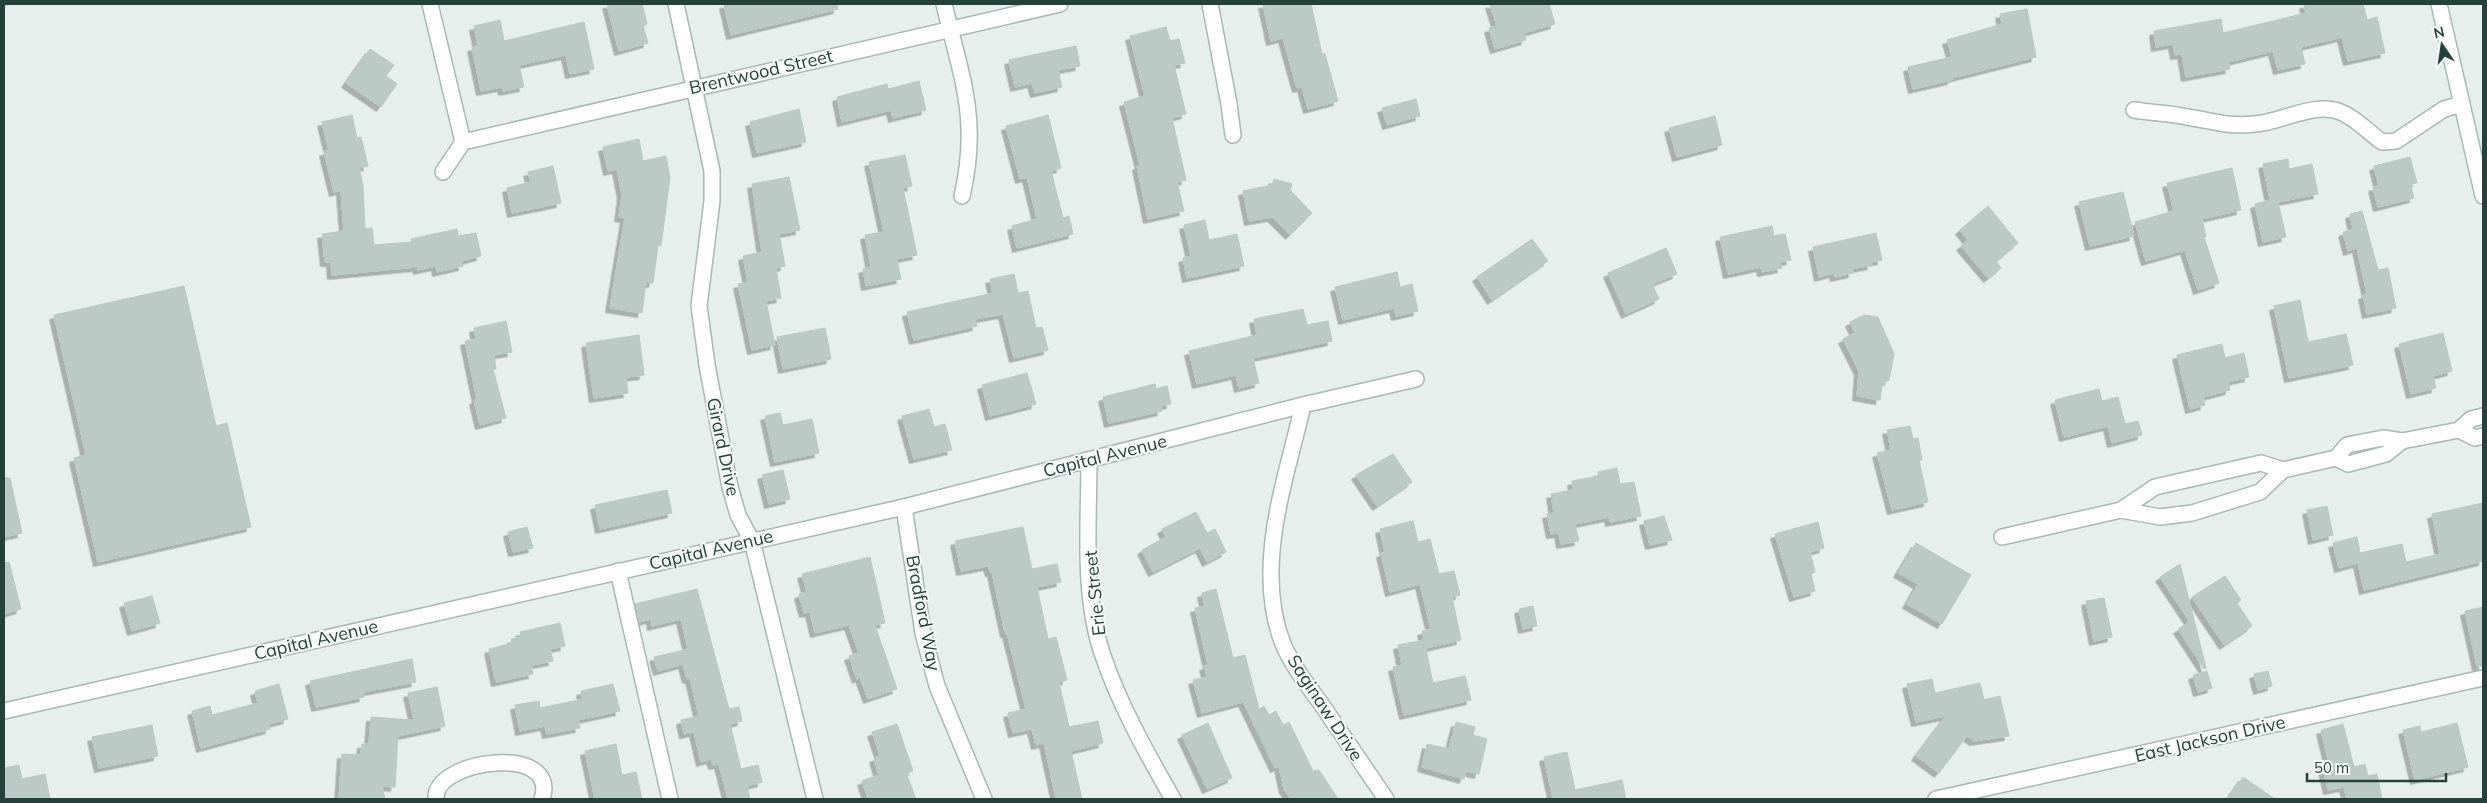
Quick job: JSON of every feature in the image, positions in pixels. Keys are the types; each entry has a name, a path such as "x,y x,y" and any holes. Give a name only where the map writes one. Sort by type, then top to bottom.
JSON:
{"street":[{"path":"430,4 463,142 443,172"},
{"name":"Girard Drive","path":"676,4 712,171 712,201 701,275 699,306 707,365 730,486 738,515 752,541 815,799"},
{"path":"944,4 970,128 968,171 962,196"},
{"name":"Brentwood Street","path":"463,142 1060,4"},
{"path":"1210,4 1233,135"},
{"path":"2439,4 2483,196"},
{"path":"2134,110 2187,117 2223,126 2257,124 2308,111 2337,111 2352,118 2382,142 2396,141 2444,109 2462,104"},
{"name":"Capital Avenue","path":"4,711 904,507 1303,404 1416,379"},
{"name":"Saginaw Drive","path":"1303,404 1276,520 1273,544 1272,593 1276,617 1284,644 1301,676 1386,799"},
{"path":"2121,510 2160,517 2192,513 2260,492 2283,470 2336,458 2348,464 2386,454 2402,441 2459,430 2471,419 2483,416"},
{"path":"2459,430 2475,438 2483,436"},
{"name":"Erie Street","path":"1089,460 1090,578 1093,611 1102,652 1122,703 1172,799"},
{"path":"2002,537 2121,510 2155,487 2262,463 2283,470"},
{"name":"Bradford Way","path":"904,507 923,633 937,686 984,799"},
{"path":"618,571 670,799"},
{"name":"East Jackson Drive","path":"1936,799 2483,678"},
{"path":"436,799 436,794 444,780 477,766 504,761 522,764 534,770 542,780 542,799"}],"building":[{"path":"607,4 642,4 647,24 643,26 648,43 619,51"},
{"path":"724,4 837,4 838,9 731,35"},
{"path":"1263,4 1311,4 1322,54 1325,54 1338,101 1308,109 1302,87 1297,88 1283,38 1271,41"},
{"path":"1490,4 1549,4 1555,24 1524,33 1526,40 1495,49 1489,28 1497,26"},
{"path":"2304,4 2363,4 2367,20 2377,17 2385,53 2348,61 2342,37 2301,47 2305,64 2278,70 2273,51 2228,62 2230,69 2186,77 2182,54 2175,55 2173,44 2156,47 2154,31 2221,19 2223,33 2306,13"},
{"path":"2027,9 2036,57 1913,89 1908,67 1952,57 1947,40 2002,24 2000,14"},
{"path":"500,20 504,41 584,22 594,69 570,74 566,55 519,65 524,87 503,91 502,87 481,91 472,47 478,46 474,26"},
{"path":"1166,27 1170,41 1179,39 1185,63 1174,65 1186,114 1172,118 1186,180 1177,182 1184,211 1148,219 1137,166 1140,165 1124,102 1145,96 1130,36"},
{"path":"1076,46 1080,66 1058,70 1062,87 1035,93 1032,83 1015,87 1009,60"},
{"path":"370,49 394,65 386,76 397,84 381,107 346,83"},
{"path":"919,81 926,110 893,118 891,110 842,122 837,97 887,84 888,89"},
{"path":"1416,99 1420,116 1387,125 1382,108"},
{"path":"799,109 806,142 757,153 750,122"},
{"path":"352,115 357,138 361,137 368,166 359,168 363,185 365,229 372,228 374,245 412,242 411,239 457,229 458,236 476,233 481,256 462,261 463,266 437,272 436,266 418,270 417,267 332,275 331,262 325,262 322,234 344,231 341,190 334,192 324,152 329,150 322,122"},
{"path":"1048,115 1061,168 1051,171 1063,218 1069,216 1073,234 1017,248 1012,226 1037,219 1027,177 1020,179 1006,126"},
{"path":"1715,116 1722,145 1677,157 1669,128"},
{"path":"639,139 643,161 666,156 670,177 661,246 658,245 653,283 646,282 642,313 610,308 625,218 619,217 622,195 617,169 608,171 603,147"},
{"path":"905,155 912,186 903,188 917,255 897,259 901,279 866,286 863,269 871,267 865,235 884,232 869,162"},
{"path":"2410,157 2417,183 2410,184 2414,198 2378,207 2373,187 2379,186 2374,166"},
{"path":"2288,159 2289,169 2312,164 2318,194 2278,202 2286,237 2263,242 2255,204 2270,200 2263,164"},
{"path":"553,166 561,203 512,213 507,188 531,182 528,172"},
{"path":"2232,168 2241,210 2202,219 2206,237 2204,237 2219,283 2198,290 2185,250 2146,261 2135,222 2174,211 2167,183"},
{"path":"789,177 800,230 779,234 785,266 776,268 781,298 766,301 775,345 752,350 738,284 748,282 743,256 762,252 752,184"},
{"path":"1274,179 1292,184 1290,190 1312,213 1290,235 1272,217 1249,221 1243,191 1272,185"},
{"path":"2123,192 2134,236 2090,246 2079,202"},
{"path":"1988,206 2018,243 1996,261 2001,268 1988,278 1961,246 1968,240 1960,230"},
{"path":"2362,211 2378,270 2388,268 2396,308 2367,314 2363,295 2367,294 2357,248 2348,251 2343,232 2353,229 2350,214"},
{"path":"1205,220 1209,240 1237,234 1244,266 1187,278 1183,258 1191,256 1184,225"},
{"path":"1772,226 1774,236 1785,234 1791,260 1780,262 1782,268 1762,272 1761,267 1728,274 1720,237"},
{"path":"1876,233 1882,260 1871,262 1872,265 1852,269 1853,273 1835,277 1834,273 1819,277 1813,247"},
{"path":"1532,239 1548,261 1492,300 1477,277"},
{"path":"1666,248 1677,274 1652,284 1659,299 1626,314 1608,273"},
{"path":"1397,272 1400,287 1412,284 1418,311 1396,316 1394,308 1343,320 1335,287"},
{"path":"1014,274 1018,293 1028,291 1036,328 1042,327 1048,350 1014,358 1003,314 975,319 977,326 914,340 907,312 993,293 990,279"},
{"path":"184,286 216,426 227,423 251,527 98,562 74,458 86,455 54,315"},
{"path":"2300,300 2308,342 2346,334 2353,365 2289,378 2274,306"},
{"path":"1303,309 1307,325 1328,321 1332,341 1253,358 1259,383 1239,388 1236,375 1197,384 1189,351 1257,335 1254,319"},
{"path":"1864,315 1878,317 1894,354 1889,380 1882,384 1880,400 1857,396 1859,371 1843,339 1855,333 1850,322"},
{"path":"506,321 512,352 494,355 496,369 493,369 506,418 480,425 474,400 477,399 465,341 476,339 474,328"},
{"path":"825,328 831,359 783,369 777,337"},
{"path":"2443,333 2452,371 2433,376 2436,388 2411,394 2399,344"},
{"path":"639,335 644,375 626,377 628,393 594,398 586,343"},
{"path":"2222,344 2225,358 2244,353 2249,377 2228,382 2230,390 2203,397 2205,405 2190,409 2177,355"},
{"path":"1027,373 1036,404 990,416 982,385"},
{"path":"1155,384 1156,389 1167,386 1171,404 1161,406 1162,411 1109,423 1103,397"},
{"path":"2099,389 2102,401 2118,397 2125,424 2138,421 2142,435 2112,443 2108,426 2064,437 2055,400"},
{"path":"929,409 934,427 945,424 952,450 914,459 902,416"},
{"path":"780,413 783,425 812,419 819,453 775,462 765,416"},
{"path":"1910,426 1913,439 1918,438 1922,460 1919,460 1928,502 1892,510 1877,453 1891,450 1887,430"},
{"path":"1393,454 1412,482 1377,506 1356,475"},
{"path":"1617,468 1620,484 1634,482 1641,516 1610,522 1609,517 1575,524 1579,541 1561,544 1559,533 1551,534 1547,514 1554,513 1551,494 1573,490 1572,481 1599,476 1598,472"},
{"path":"783,470 790,499 769,504 762,475"},
{"path":"4,478 10,478 22,533 4,537"},
{"path":"667,490 672,513 600,529 595,505"},
{"path":"2483,503 2483,561 2364,590 2358,563 2339,568 2333,543 2357,537 2360,553 2402,544 2406,562 2440,554 2432,514"},
{"path":"2327,506 2333,535 2313,540 2307,510"},
{"path":"1196,512 1207,533 1215,529 1226,552 1207,562 1200,548 1153,572 1142,550 1166,537 1162,529"},
{"path":"1664,516 1672,540 1650,545 1644,521"},
{"path":"1413,521 1418,542 1430,539 1439,574 1454,571 1460,595 1452,597 1461,640 1426,648 1422,631 1431,629 1420,584 1390,592 1381,553 1385,552 1380,529"},
{"path":"1818,522 1824,548 1810,552 1815,572 1811,574 1815,591 1794,597 1775,534"},
{"path":"527,527 533,548 513,552 508,532"},
{"path":"1023,527 1032,569 1057,564 1061,582 1037,587 1048,639 1056,637 1067,680 1059,682 1069,727 1098,721 1103,743 1071,751 1082,799 1056,799 1044,743 1036,745 1032,729 1013,733 1008,713 1026,709 1007,633 1005,633 992,572 990,572 988,566 961,571 955,541"},
{"path":"1916,543 1971,575 1942,624 1907,604 1918,584 1898,573"},
{"path":"870,557 885,623 875,625 897,689 868,699 860,677 857,679 849,656 859,653 849,625 815,633 810,612 804,613 799,594 807,592 802,574"},
{"path":"9,562 21,609 4,614 4,563"},
{"path":"2180,564 2206,668 2204,669 2178,629 2190,622 2160,577"},
{"path":"2225,576 2241,600 2237,603 2252,626 2224,645 2192,597"},
{"path":"697,589 729,709 739,707 742,721 730,724 741,769 758,765 762,782 747,786 750,799 728,799 719,764 713,765 711,759 701,762 694,732 684,734 681,720 699,716 690,678 687,679 683,664 658,671 654,657 688,649 681,619 652,626 651,619 639,622 635,604"},
{"path":"1216,589 1233,658 1245,655 1259,709 1264,706 1269,715 1276,711 1283,725 1289,722 1313,771 1319,770 1338,799 1291,799 1284,789 1279,766 1275,768 1243,702 1202,713 1193,680 1207,677 1204,666 1208,665 1195,608 1205,606 1202,593"},
{"path":"152,596 160,623 132,631 124,603"},
{"path":"2104,598 2112,637 2094,641 2086,601"},
{"path":"1533,606 1537,626 1523,629 1519,609"},
{"path":"2483,607 2483,666 2477,666 2465,611"},
{"path":"560,623 565,646 550,649 553,661 531,665 533,674 496,682 489,649 512,643 511,639 521,637 520,632"},
{"path":"1424,640 1433,683 1465,676 1471,700 1404,715 1393,667 1402,665 1398,645"},
{"path":"412,659 416,682 363,692 364,697 316,707 310,681"},
{"path":"2207,671 2212,688 2198,692 2193,675"},
{"path":"2268,671 2272,686 2258,690 2254,674"},
{"path":"1932,679 1935,693 1980,683 1984,700 2000,696 2009,736 1974,741 1967,736 1939,773 1916,756 1946,716 1916,722 1907,684"},
{"path":"279,684 288,719 269,724 270,729 201,748 192,711 210,706 212,715 258,703 255,691"},
{"path":"613,684 620,711 578,720 580,728 547,734 545,726 520,731 515,705 539,701 540,708 583,699 581,691"},
{"path":"437,687 445,726 398,736 395,787 382,786 385,799 339,799 342,754 361,755 362,744 369,744 371,717 414,720 408,693"},
{"path":"1456,722 1475,727 1473,735 1487,739 1479,774 1466,771 1464,779 1422,767 1427,744 1449,749"},
{"path":"1208,723 1232,778 1207,789 1182,735"},
{"path":"2457,723 2468,767 2415,780 2403,730 2420,726 2421,732"},
{"path":"897,724 913,771 906,773 916,799 868,799 862,781 879,775 874,758 880,756 872,732"},
{"path":"2343,724 2354,767 2365,764 2368,776 2377,774 2382,799 2347,799 2344,787 2328,790 2322,764 2329,763 2321,730"},
{"path":"152,725 158,756 99,768 92,737"},
{"path":"616,744 622,775 636,772 642,799 595,799 585,751"},
{"path":"1567,752 1575,790 1622,780 1626,799 1553,799 1544,757"},
{"path":"19,765 22,779 45,774 50,799 4,799 4,768"},
{"path":"2243,777 2275,799 2228,799"}]}
